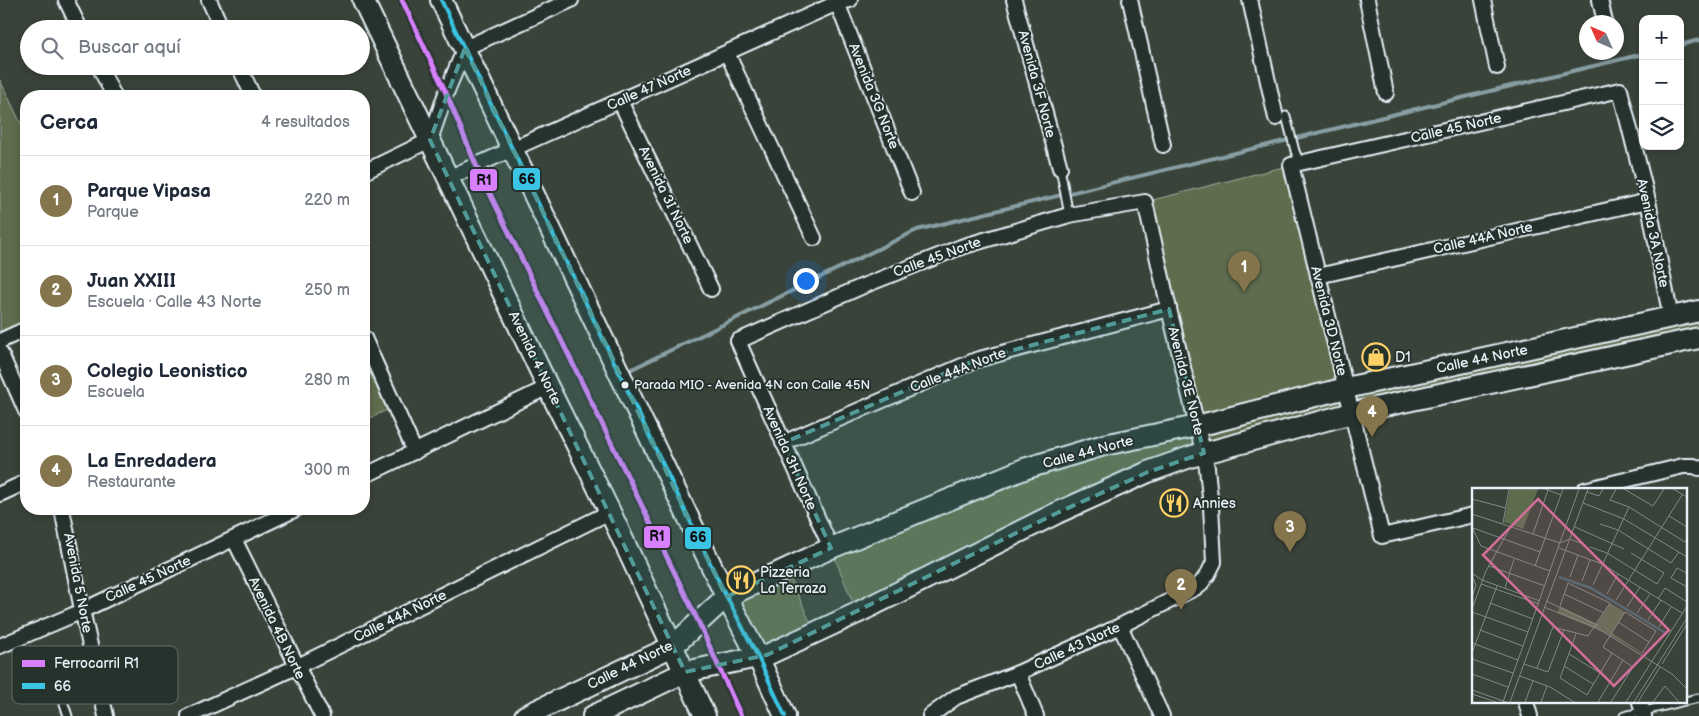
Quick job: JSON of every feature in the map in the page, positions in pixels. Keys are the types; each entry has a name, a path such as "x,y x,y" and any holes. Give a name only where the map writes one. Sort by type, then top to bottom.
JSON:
{"main road":[{"name":"Avenida 4 Norte","path":"363,0 548,388 610,512 706,716"},
{"path":"441,0 726,597 758,657 785,716"},
{"name":"Calle 44 Norte","path":"525,716 673,646 726,597 831,548 1024,469 1104,445 1197,426 1346,388 1699,311"},
{"name":"Calle 44 Norte","path":"593,716 685,672 767,655 857,613 1057,513 1148,472 1204,453 1352,413 1699,338"}],"street":[{"path":"66,0 76,20"},
{"path":"209,0 218,20"},
{"path":"370,169 430,140 464,48 571,0"},
{"name":"Avenida 3F Norte","path":"1014,0 1061,172"},
{"path":"1130,0 1163,145"},
{"path":"1250,0 1281,117"},
{"path":"1367,0 1386,93"},
{"path":"1482,0 1497,67"},
{"path":"1600,0 1603,15"},
{"name":"Calle 47 Norte","path":"448,178 841,1"},
{"name":"Avenida 3G Norte","path":"841,1 912,193"},
{"path":"727,52 814,238"},
{"path":"104,75 111,90"},
{"path":"243,75 250,90"},
{"name":"Calle 45 Norte","path":"1295,160 1620,90"},
{"name":"Avenida 3A Norte","path":"1620,90 1648,201 1671,318"},
{"name":"Avenida 3I Norte","path":"620,101 711,289"},
{"name":"Avenida 3D Norte","path":"1295,160 1318,276 1382,536 1472,515"},
{"name":"Calle 44A Norte","path":"1318,276 1648,201"},
{"name":"Calle 45 Norte","path":"738,341 863,286 952,250 1069,215 1145,202"},
{"name":"Avenida 3E Norte","path":"1145,202 1207,468 1214,562"},
{"name":"Calle 44A Norte","path":"783,443 976,360 1169,309"},
{"path":"0,341 20,332"},
{"name":"Avenida 3H Norte","path":"738,341 831,548"},
{"path":"370,351 416,452"},
{"path":"0,352 20,397"},
{"path":"370,473 548,388"},
{"path":"1593,488 1683,466 1699,468"},
{"path":"0,494 20,485"},
{"name":"Calle 44A Norte","path":"189,716 296,667 610,512"},
{"name":"Avenida 5 Norte","path":"63,515 90,646"},
{"name":"Calle 45 Norte","path":"0,646 234,540 284,515"},
{"name":"Avenida 4B Norte","path":"234,540 322,716"},
{"name":"Calle 43 Norte","path":"930,716 956,697 1018,673 1120,626 1199,586 1214,562"},
{"path":"1120,626 1162,716"},
{"path":"1018,673 1036,716"}],"lane":[{"path":"1281,117 1290,133 1295,160"},
{"path":"1061,172 1069,215"},
{"path":"1686,701 1699,698"},
{"path":"64,704 68,716"},
{"path":"1624,716 1671,704"}],"highlighted area":[{"path":"465,48 726,597 831,548 783,443 976,360 1169,309 1204,453 1148,472 1057,513 767,655 685,672 430,140"}],"green space":[{"path":"0,80 20,122 20,324 0,333"},
{"path":"1291,165 1346,388 1699,311 1699,338 1218,449 857,613 831,548 1024,469 1197,426 1145,202"},
{"path":"370,362 391,408 370,418"},
{"path":"786,568 815,633 767,655 726,597"}],"waterway":[{"path":"1684,44 1699,40"},
{"path":"632,369 917,230 1639,55"}],"rail line":[{"name":"R1","path":"402,0 446,93 476,165 699,623 741,716"}],"transit line":[{"name":"66","path":"441,0 785,716"}],"place":[{"name":"Parque Vipasa","path":"1244,292"},
{"name":"D1","path":"1376,357"},
{"name":"Parada MIO - Avenida 4N con Calle 45N","path":"625,385"},
{"name":"La Enredadera","path":"1372,437"},
{"name":"Annies","path":"1174,503"},
{"name":"Colegio Leonistico","path":"1290,552"},
{"name":"Pizzeria La Terraza","path":"741,580"},
{"name":"Juan XXIII","path":"1181,610"}]}
